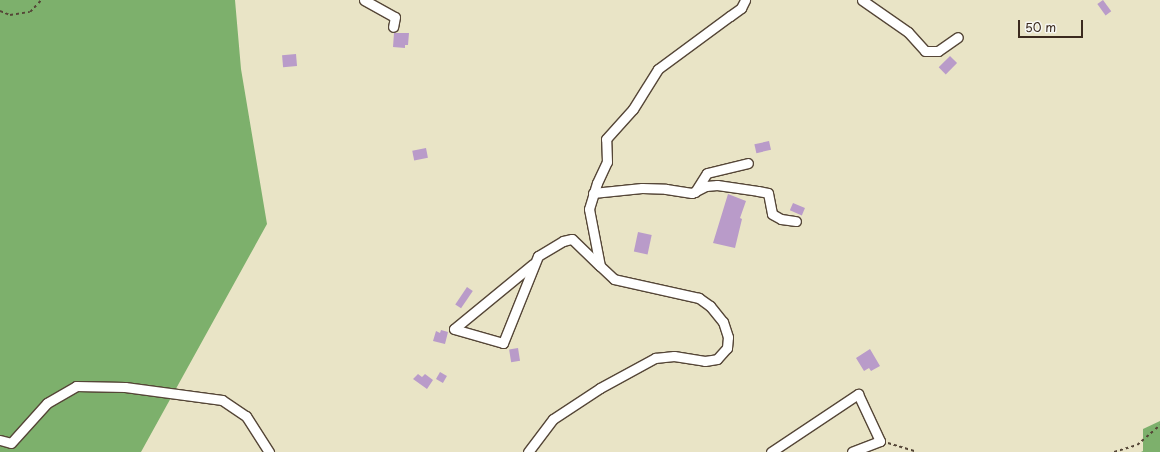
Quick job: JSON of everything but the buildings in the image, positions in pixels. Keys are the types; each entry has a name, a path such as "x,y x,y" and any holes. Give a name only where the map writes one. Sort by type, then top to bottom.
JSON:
{"street":[{"path":"364,0 378,3 395,17 393,27"},
{"path":"600,266 592,232 590,209 593,193 607,162 606,139 633,109 658,69 742,8 746,0"},
{"path":"862,0 908,32 925,51 938,51 958,37"},
{"path":"695,192 707,174 748,163"},
{"path":"593,193 642,188 695,192 717,185 768,193 772,214 781,219 796,221"},
{"path":"528,452 553,419 600,388 655,358 674,356 705,361 717,358 727,348 728,337 723,322 710,306 699,298 614,278 572,239 563,241 538,256 533,264 503,342 454,329 533,264"},
{"path":"0,440 11,443 47,403 76,386 125,387 222,400 246,416 269,452"},
{"path":"771,452 858,394 880,441 852,452"}],"path":[{"path":"0,11 10,15 30,12 41,0"},
{"path":"1114,452 1137,445 1160,425"},
{"path":"880,441 917,452"}],"green space":[{"path":"0,0 235,0 241,69 267,224 141,452 0,452"},
{"path":"1160,421 1160,452 1141,452 1143,451 1143,429"}]}
